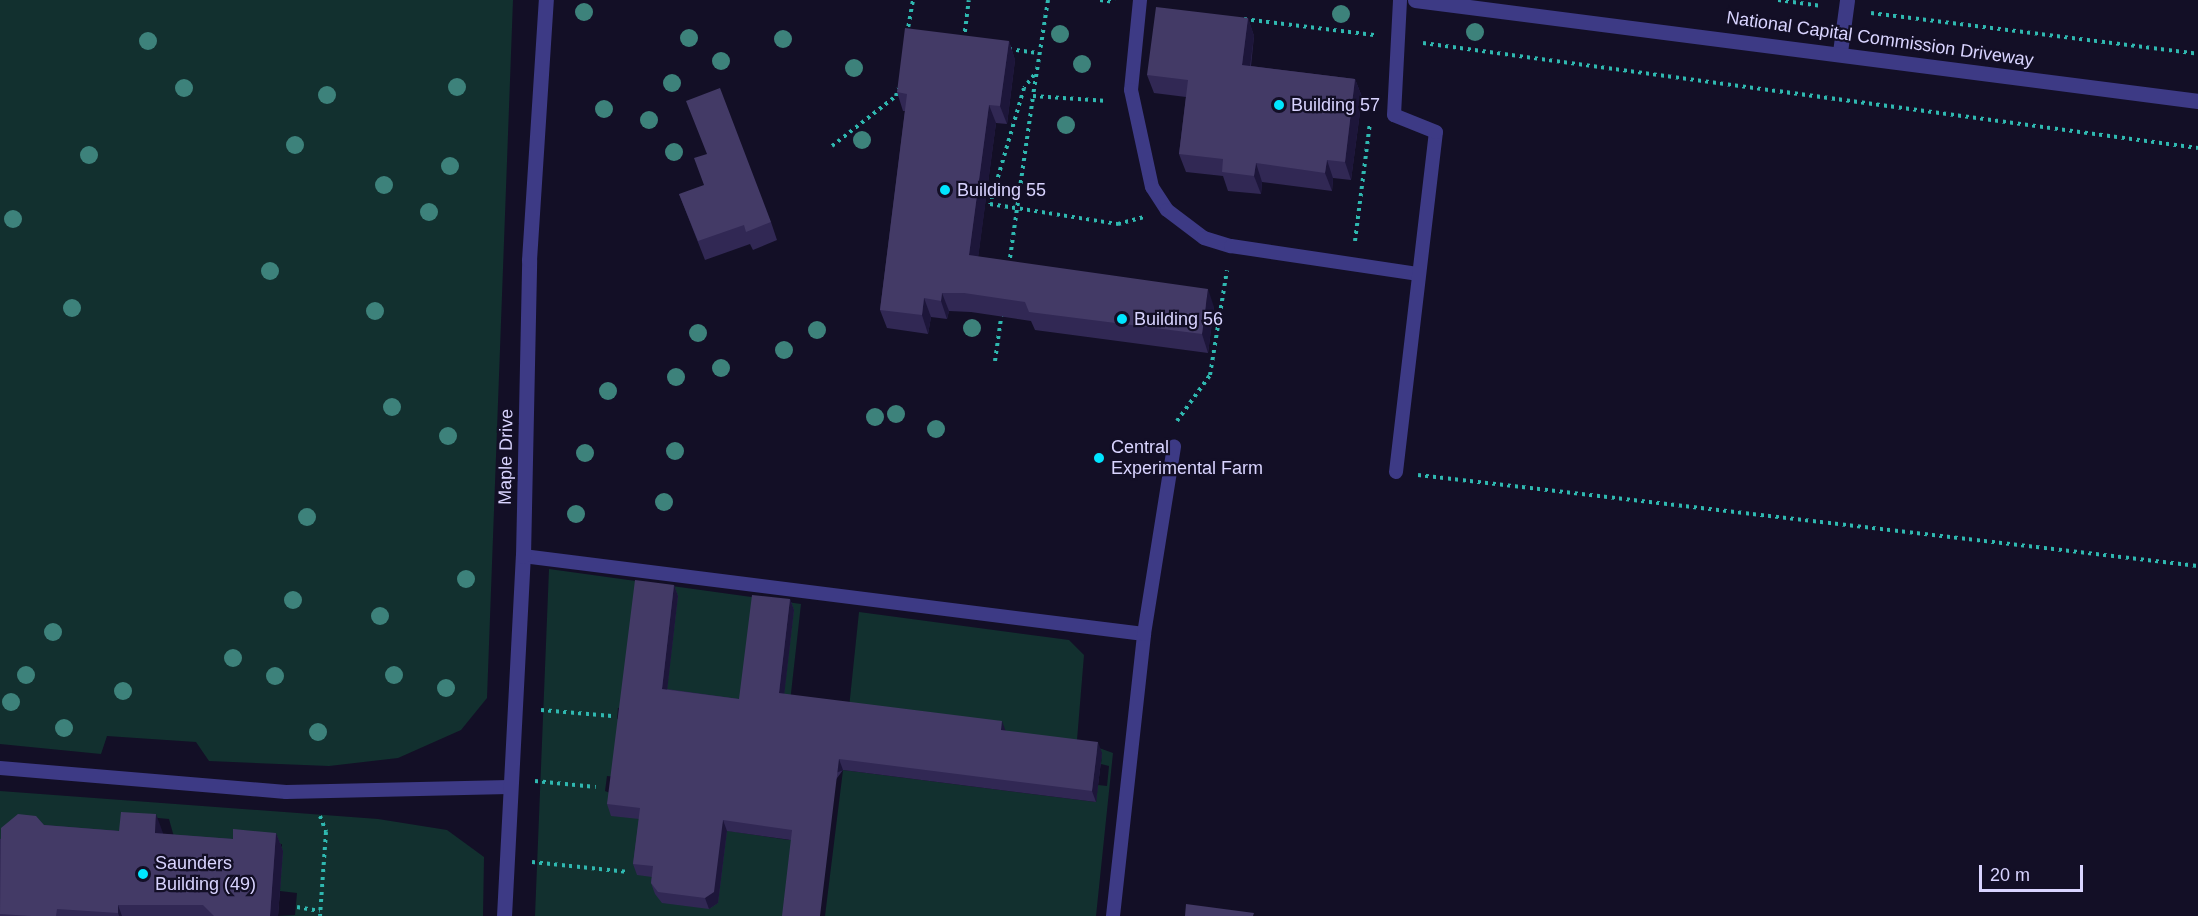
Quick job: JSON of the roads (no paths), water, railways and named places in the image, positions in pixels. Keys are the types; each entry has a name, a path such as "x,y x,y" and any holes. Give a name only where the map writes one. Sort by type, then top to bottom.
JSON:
{"street":[{"name":"Maple Drive","path":"504,916 509,787 523,556 529,260 546,0"},
{"name":"National Capital Commission Driveway","path":"1414,0 1840,52 2198,101"},
{"path":"1840,52 1847,5"}],"lane":[{"path":"1396,472 1436,132 1394,115 1396,39 1400,0"},
{"path":"1140,3 1132,101 1152,187 1167,210 1204,238 1231,246 1352,262 1419,274"},
{"path":"1113,916 1144,634 1174,446"},
{"path":"523,556 1144,634"},
{"path":"0,768 309,792 509,787"}],"place":[{"name":"Building 57","path":"1279,105"},
{"name":"Building 55","path":"945,190"},
{"name":"Building 56","path":"1122,319"},
{"name":"Central Experimental Farm","path":"1099,458"},
{"name":"Saunders Building (49)","path":"143,874"}]}
